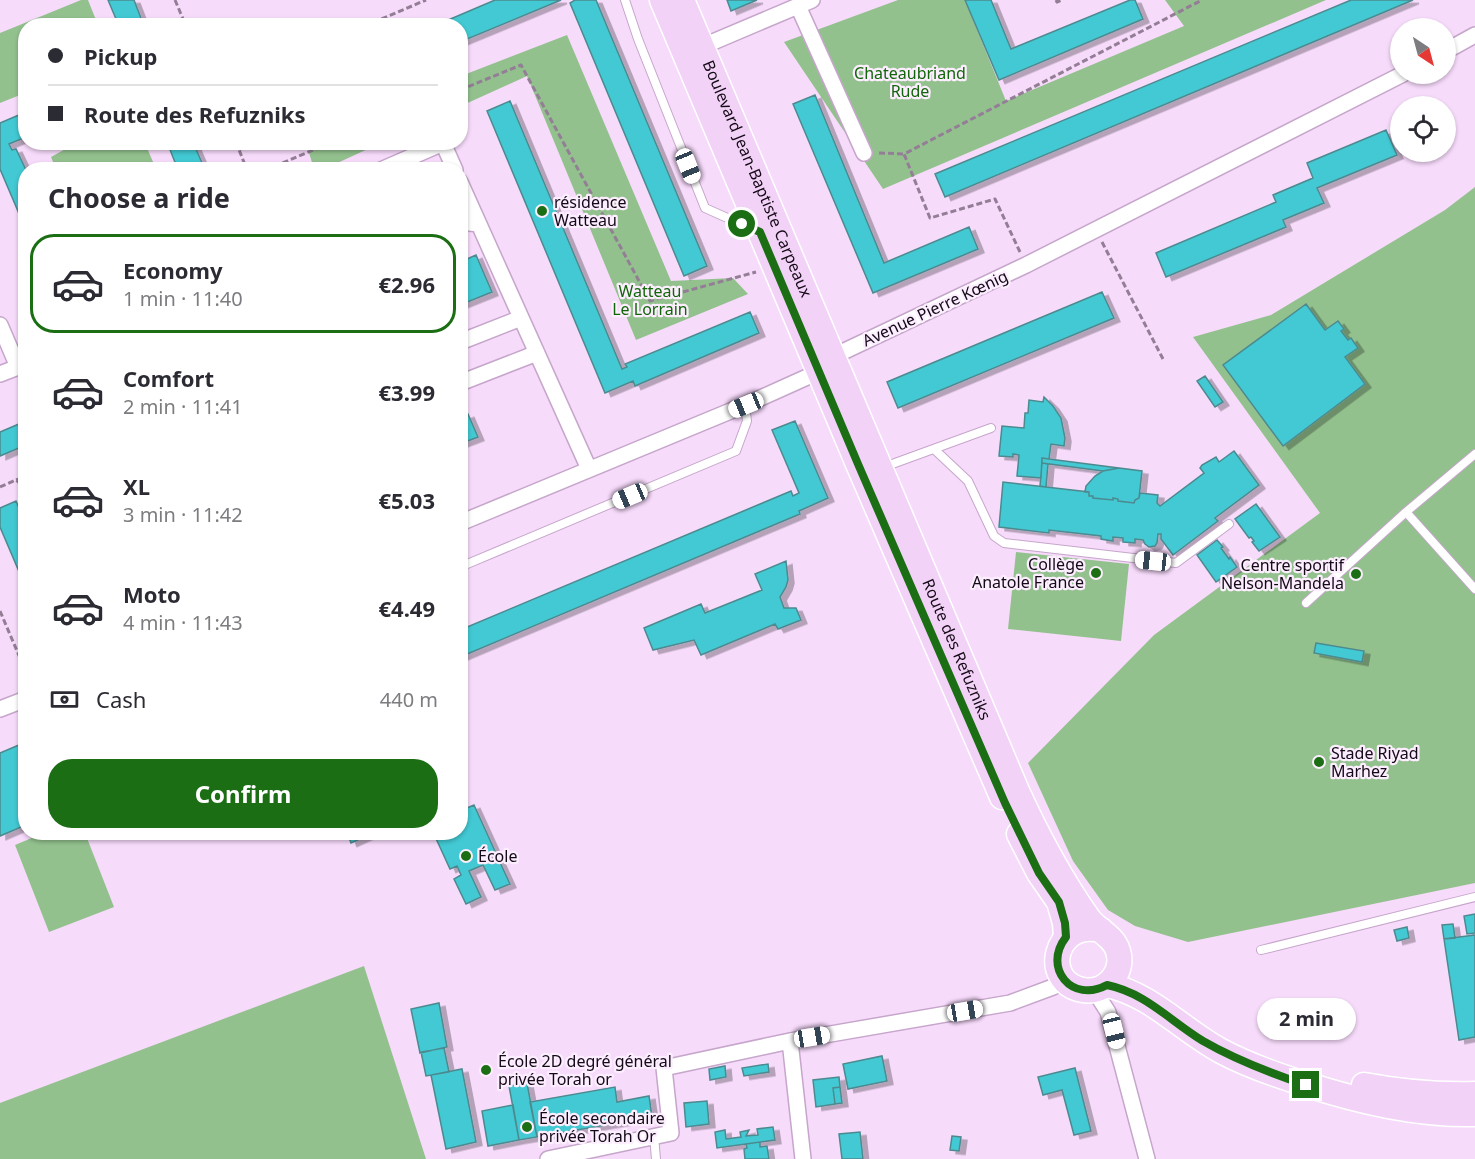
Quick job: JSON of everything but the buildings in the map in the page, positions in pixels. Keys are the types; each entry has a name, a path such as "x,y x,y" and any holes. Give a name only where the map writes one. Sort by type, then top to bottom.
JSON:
{"main road":[{"name":"Boulevard Jean-Baptiste Carpeaux","path":"662,0 693,50 825,364"},
{"name":"Boulevard Jean-Baptiste Carpeaux","path":"682,0 693,50 760,232 775,268 825,364"},
{"name":"Route des Refuzniks","path":"825,364 880,469 1032,824 1082,909 1094,926 1101,930"},
{"name":"Route des Refuzniks","path":"825,364 1005,803 1039,873 1059,902 1066,937"},
{"path":"1101,987 1114,978 1117,972 1120,960 1115,942 1101,930 1086,929 1066,937 1058,953 1057,963 1060,973 1072,987 1081,990 1101,987 1124,990 1149,1002 1200,1039 1250,1065 1288,1079 1371,1103 1416,1111 1475,1114"},
{"path":"1120,960 1142,983 1203,1027 1226,1040 1294,1068 1391,1090 1431,1094 1475,1094"}],"street":[{"path":"693,50 812,0"},
{"path":"798,6 864,153"},
{"path":"1456,45 1475,35"},
{"name":"Avenue Pierre Kœnig","path":"468,520 746,405 1390,81"},
{"path":"399,162 427,150"},
{"path":"468,200 589,469"},
{"path":"468,223 479,224"},
{"path":"468,339 521,318"},
{"path":"0,326 18,359"},
{"path":"468,380 537,353"},
{"path":"0,374 18,367"},
{"path":"0,710 18,702"},
{"path":"548,1159 671,1132 664,1068 790,1041 1010,1003 1065,981"},
{"path":"1101,987 1146,1159"},
{"path":"790,1041 803,1159"}],"lane":[{"path":"625,0 638,39 705,208 760,232"},
{"path":"468,564 736,451 747,421 746,405"},
{"path":"880,469 991,428"},
{"path":"934,449 968,481 994,537 1004,543 1176,563 1229,524"},
{"path":"1306,603 1406,512 1475,454"},
{"path":"1406,512 1475,590"},
{"path":"1261,950 1475,897"},
{"path":"654,1136 656,1159"}],"path":[{"path":"175,0 183,18"},
{"path":"384,18 426,0"},
{"path":"1056,0 1057,2 1062,0"},
{"path":"864,153 904,154 1202,0"},
{"path":"468,87 521,65 650,301 775,268"},
{"path":"285,162 313,150"},
{"path":"904,154 930,218 995,199 1026,265"},
{"path":"1095,230 1163,359"},
{"path":"0,487 16,480"},
{"path":"0,611 18,653"}],"green space":[{"path":"81,0 88,0 95,18 37,18"},
{"name":"Chateaubriand Rude","path":"898,0 965,0 1006,101 1184,26 1165,0 1326,0 883,189 784,42"},
{"path":"18,26 18,96 0,103 0,33"},
{"name":"Watteau Le Lorrain","path":"567,35 671,281 733,278 748,294 636,340 527,76 468,103 468,73"},
{"path":"64,150 148,150 153,162 53,162 51,157"},
{"path":"308,150 366,150 339,162 312,162"},
{"name":"Centre sportif Nelson-Mandela","path":"1475,187 1475,883 1188,942 1135,926 1108,910 1073,861 1028,763 1154,635 1320,513 1193,337 1271,315 1445,210"},
{"path":"1016,552 1129,564 1121,641 1008,629"},
{"path":"27,840 88,840 114,907 49,932 15,845"},
{"path":"364,966 426,1159 0,1159 0,1103"}],"place":[{"name":"résidence Watteau","path":"542,211"},
{"name":"Collège Anatole France","path":"1096,573"},
{"name":"Centre sportif Nelson-Mandela","path":"1356,574"},
{"name":"Stade Riyad Marhez","path":"1319,762"},
{"name":"École","path":"466,856"},
{"name":"École 2D degré général privée Torah or","path":"486,1070"},
{"name":"École secondaire privée Torah Or","path":"527,1127"}],"route":[{"path":"742,224 760,232 1016,828 1039,873 1059,902 1066,937 1058,953 1057,963 1065,981 1081,990 1091,991 1107,985 1124,990 1149,1002 1222,1052 1250,1065 1306,1085"}]}
